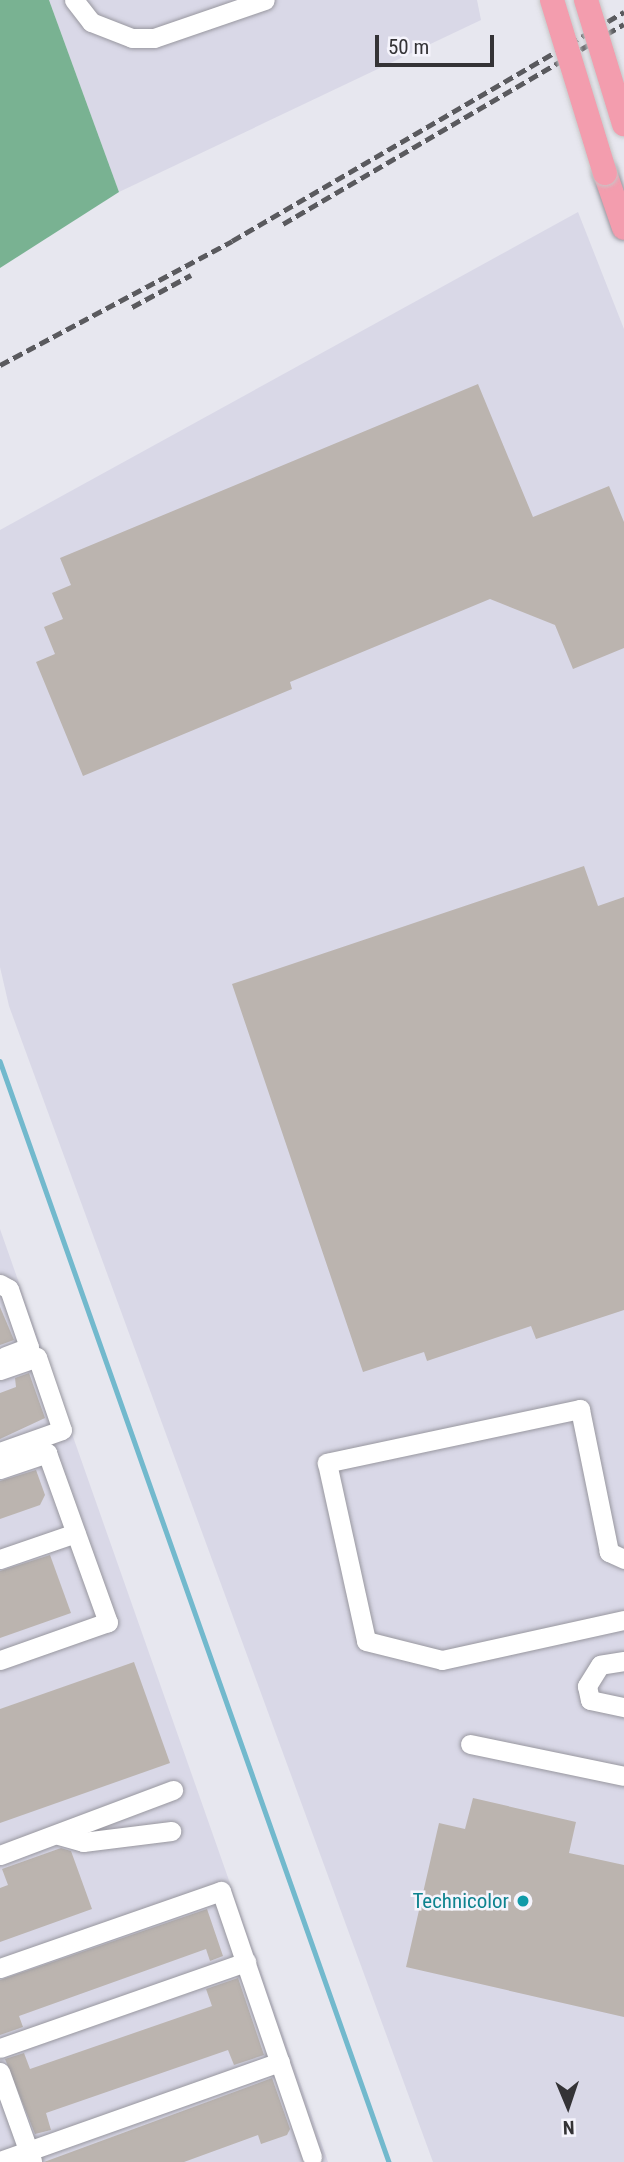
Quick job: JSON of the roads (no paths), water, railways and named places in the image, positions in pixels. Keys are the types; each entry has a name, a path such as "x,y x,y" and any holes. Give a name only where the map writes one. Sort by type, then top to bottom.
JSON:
{"main road":[{"path":"552,0 624,228"},
{"path":"586,0 624,124"}],"lane":[{"path":"74,0 91,22 132,38 154,38 265,0"},
{"path":"0,1284 9,1289 29,1348 0,1358"},
{"path":"0,1370 37,1357 62,1430 0,1452"},
{"path":"624,1559 609,1552 580,1409 327,1463 366,1641 442,1660 624,1620"},
{"path":"0,1469 47,1453 108,1622 0,1660"},
{"path":"0,1559 76,1533"},
{"path":"624,1661 600,1665 590,1675 587,1686 590,1700 624,1707"},
{"path":"470,1744 624,1776"},
{"path":"0,1855 173,1790"},
{"path":"59,1835 83,1842 171,1831"},
{"path":"0,1968 221,1891 280,2062 309,2160"},
{"path":"0,2048 246,1962"},
{"path":"0,2161 30,2156 280,2062"},
{"path":"0,2072 30,2156"}],"waterway":[{"path":"0,1061 389,2162"}],"railway":[{"path":"0,365 232,241 624,12"},
{"path":"283,224 624,24"},
{"path":"132,307 191,275"}],"place":[{"name":"Technicolor","path":"523,1901"}]}
